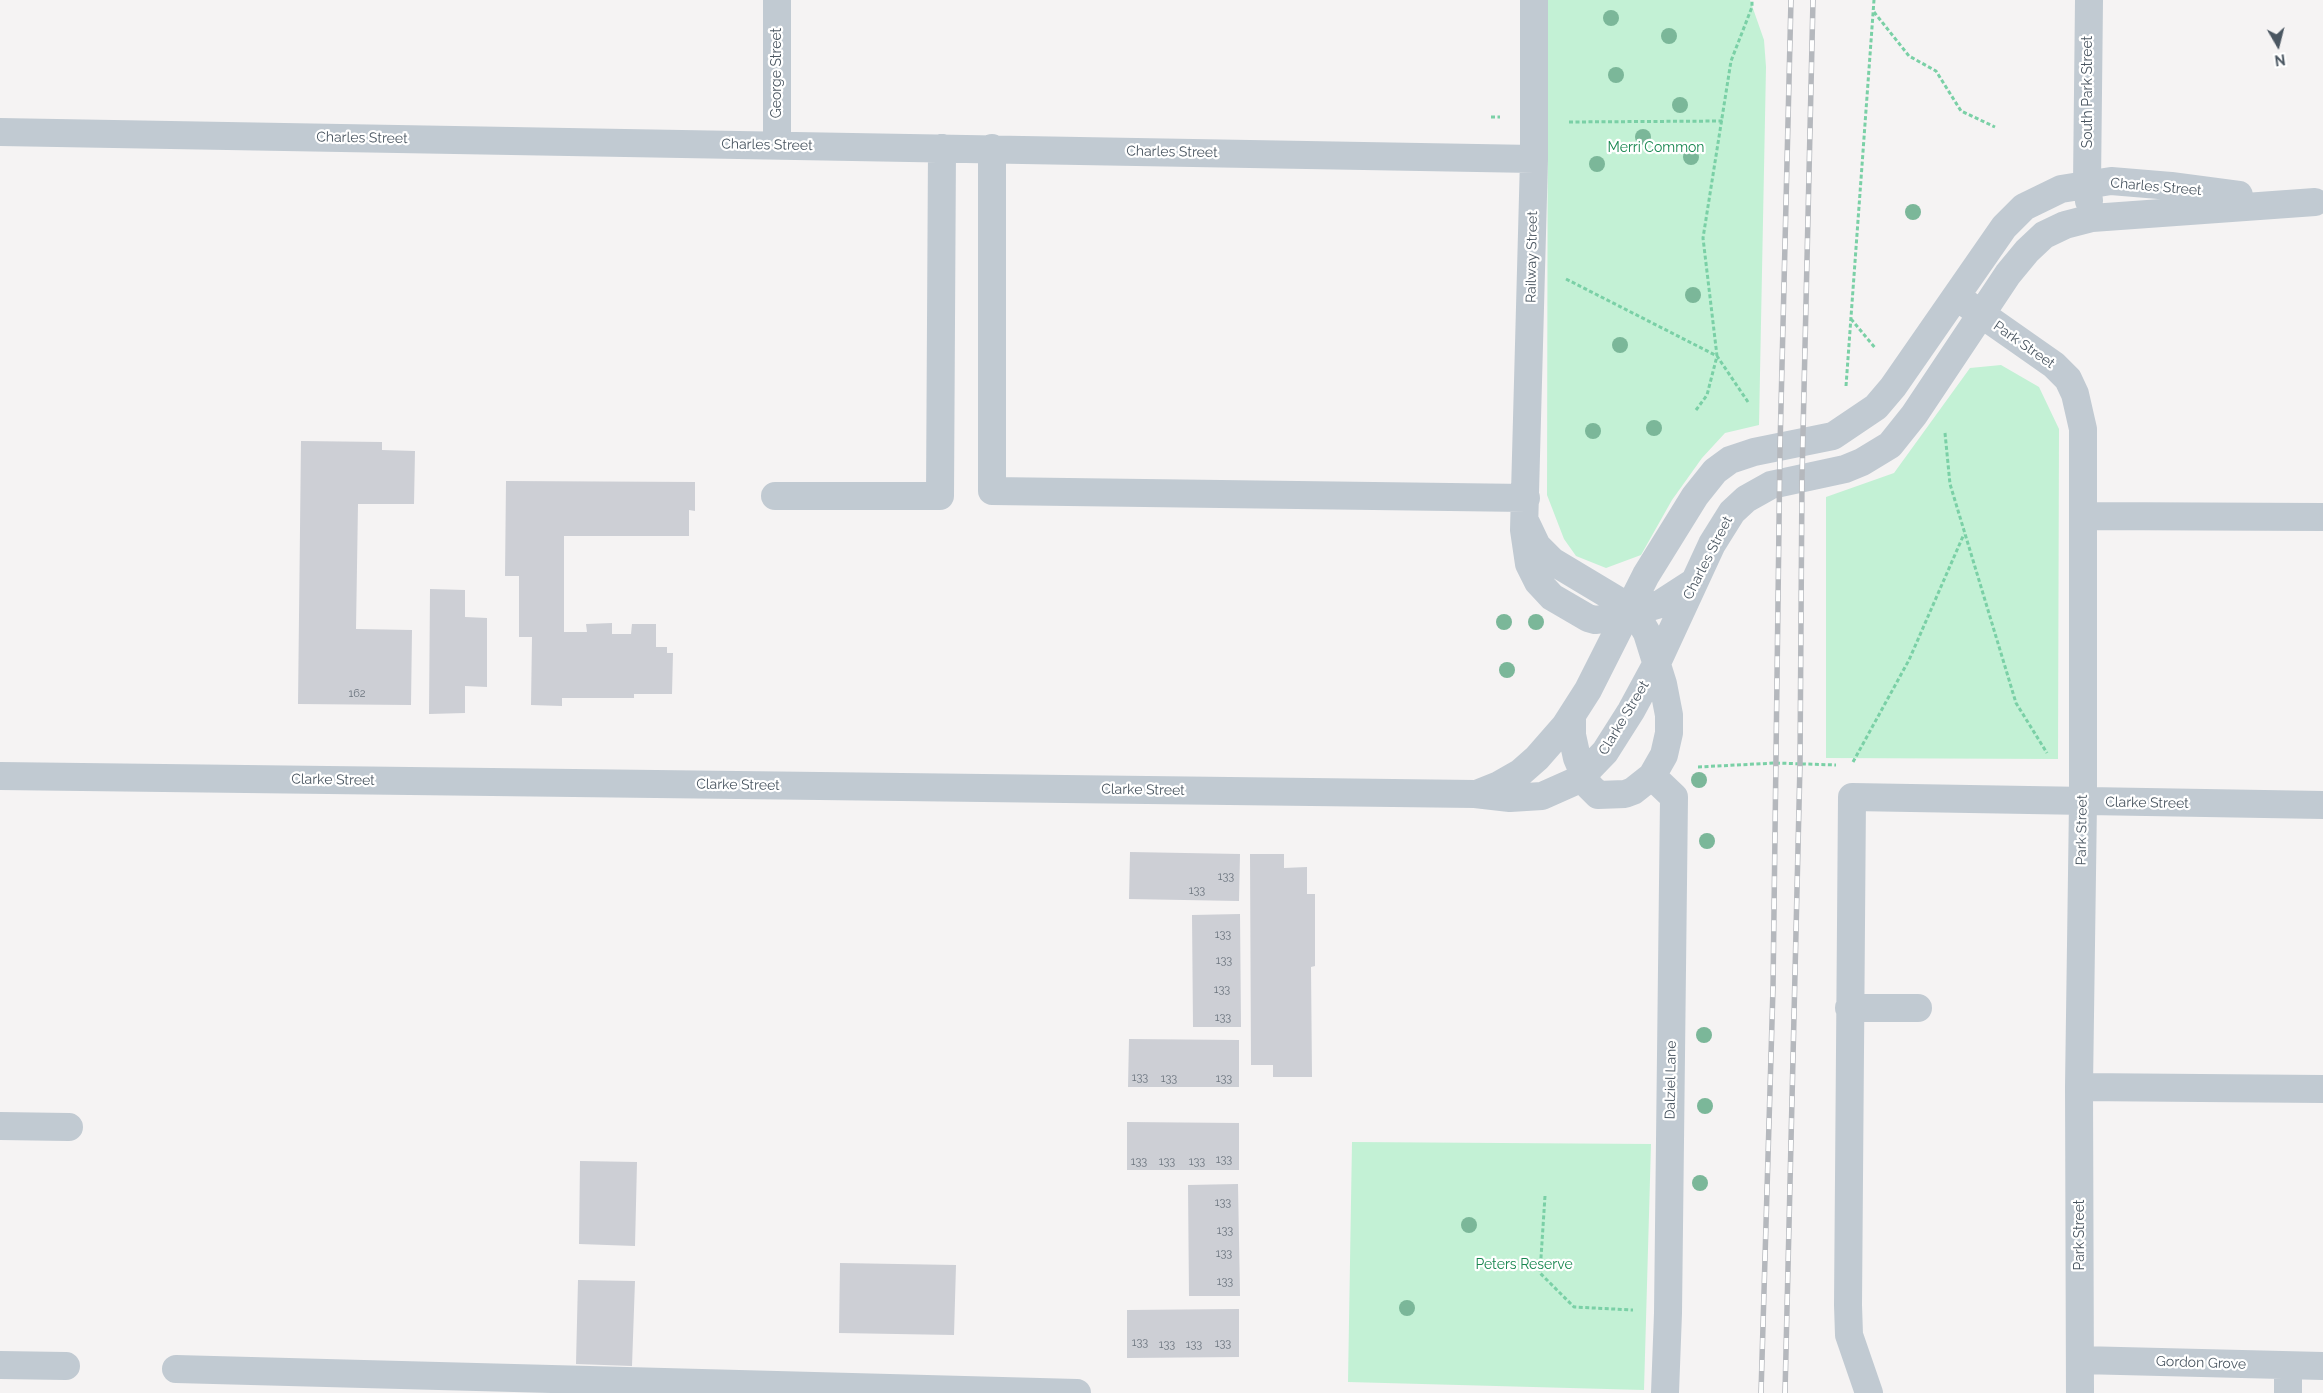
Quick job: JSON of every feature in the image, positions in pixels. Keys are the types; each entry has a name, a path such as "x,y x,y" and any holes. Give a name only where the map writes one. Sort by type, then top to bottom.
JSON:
{"street":[{"name":"George Street","path":"777,0 777,145"},
{"name":"Railway Street","path":"1534,0 1534,159 1525,506 1525,544 1529,564 1538,582 1552,597 1588,618 1596,620 1610,618 1628,609 1644,609 1660,604 1694,582"},
{"name":"South Park Street","path":"2089,0 2087,184 2092,218"},
{"name":"Charles Street","path":"0,132 1534,159"},
{"path":"776,496 940,496 942,148"},
{"path":"992,148 992,491 1525,506"},
{"name":"Charles Street","path":"1628,609 1694,496 1714,471 1730,460 1746,454 1833,436 1876,407 1886,397 2004,227 2024,207 2061,188 2087,184 2133,182 2263,198 2319,202"},
{"name":"Charles Street","path":"1657,663 1694,582 1724,523 1746,499 1780,482 1845,469 1872,456 1898,438 2008,274 2034,244 2052,230 2092,218 2319,202"},
{"path":"1957,297 1981,314"},
{"name":"Park Street","path":"1981,314 2054,365 2068,379 2075,394 2083,429 2083,802 2079,1087 2080,1393"},
{"path":"2084,516 2323,517"},
{"path":"1572,716 1573,746 1584,775 1594,792 1603,797 1633,791 1654,772 1664,755 1669,724 1664,684 1643,626 1628,609"},
{"name":"Clarke Street","path":"1475,794 1500,785 1520,773 1547,748 1572,716 1628,609"},
{"name":"Clarke Street","path":"0,776 1475,794 1510,798 1542,796 1569,785 1584,775 1605,752 1622,726 1657,663"},
{"name":"Dalziel Lane","path":"1654,772 1674,797 1668,1312 1665,1393"},
{"name":"Clarke Street","path":"1848,1008 1852,797 2323,805"},
{"path":"1869,1393 1849,1335 1848,1008 1918,1008"},
{"path":"2079,1087 2323,1090"},
{"path":"0,1126 69,1127"},
{"name":"Gordon Grove","path":"2080,1360 2323,1366"},
{"path":"0,1364 66,1366"},
{"path":"2288,1366 2288,1393"},
{"path":"176,1369 522,1386 1077,1393"}],"path":[{"path":"1696,410 1707,394 1717,356 1703,238 1731,61 1752,7 1752,0"},
{"path":"1845,391 1874,0"},
{"path":"1874,12 1909,56 1936,71 1961,111 1995,127"},
{"path":"1491,116 1562,122 1723,121"},
{"path":"1532,262 1717,356 1748,402"},
{"path":"1851,319 1876,348 1903,372"},
{"path":"1930,390 1943,404 1950,484 2016,703 2052,761"},
{"path":"1852,765 1909,660 1964,534"},
{"path":"1654,772 1775,763 1843,765"},
{"path":"1546,1196 1540,1274 1574,1307 1668,1312"}],"green space":[{"name":"Merri Common","path":"1548,0 1750,0 1764,40 1766,67 1759,425 1725,433 1702,458 1672,500 1641,555 1606,568 1576,556 1564,539 1547,495"},
{"path":"2001,365 2039,387 2059,429 2058,759 1826,758 1826,497 1894,473 1970,368"},
{"name":"Peters Reserve","path":"1352,1142 1651,1144 1644,1390 1348,1382"}],"building":[{"path":"301,441 382,442 382,450 415,451 414,504 358,504 356,629 412,630 411,705 298,704"},
{"path":"506,481 695,482 695,511 689,510 689,536 564,536 564,632 587,632 586,624 612,623 612,634 631,634 632,624 656,624 656,647 667,647 667,653 673,653 672,694 634,694 634,698 562,698 562,706 531,705 532,637 519,637 519,576 505,576"},
{"path":"430,589 465,590 465,617 487,618 487,687 465,686 465,713 429,714"},
{"path":"1130,852 1240,854 1239,901 1129,899"},
{"path":"1250,854 1284,854 1284,868 1307,867 1307,894 1315,894 1315,966 1311,967 1312,1077 1273,1077 1273,1065 1251,1065"},
{"path":"1240,914 1241,1027 1193,1027 1192,915"},
{"path":"1129,1039 1239,1040 1239,1087 1128,1087"},
{"path":"1127,1122 1239,1123 1239,1170 1127,1170"},
{"path":"580,1161 637,1162 635,1246 579,1244"},
{"path":"1238,1184 1240,1296 1189,1296 1188,1185"},
{"path":"840,1263 956,1265 954,1335 839,1333"},
{"path":"578,1280 635,1281 632,1366 576,1364"},
{"path":"1239,1309 1239,1357 1127,1358 1127,1310"}],"railway":[{"path":"1761,1393 1773,988 1780,447 1791,0"},
{"path":"1785,1393 1800,764 1802,477 1813,0"}]}
